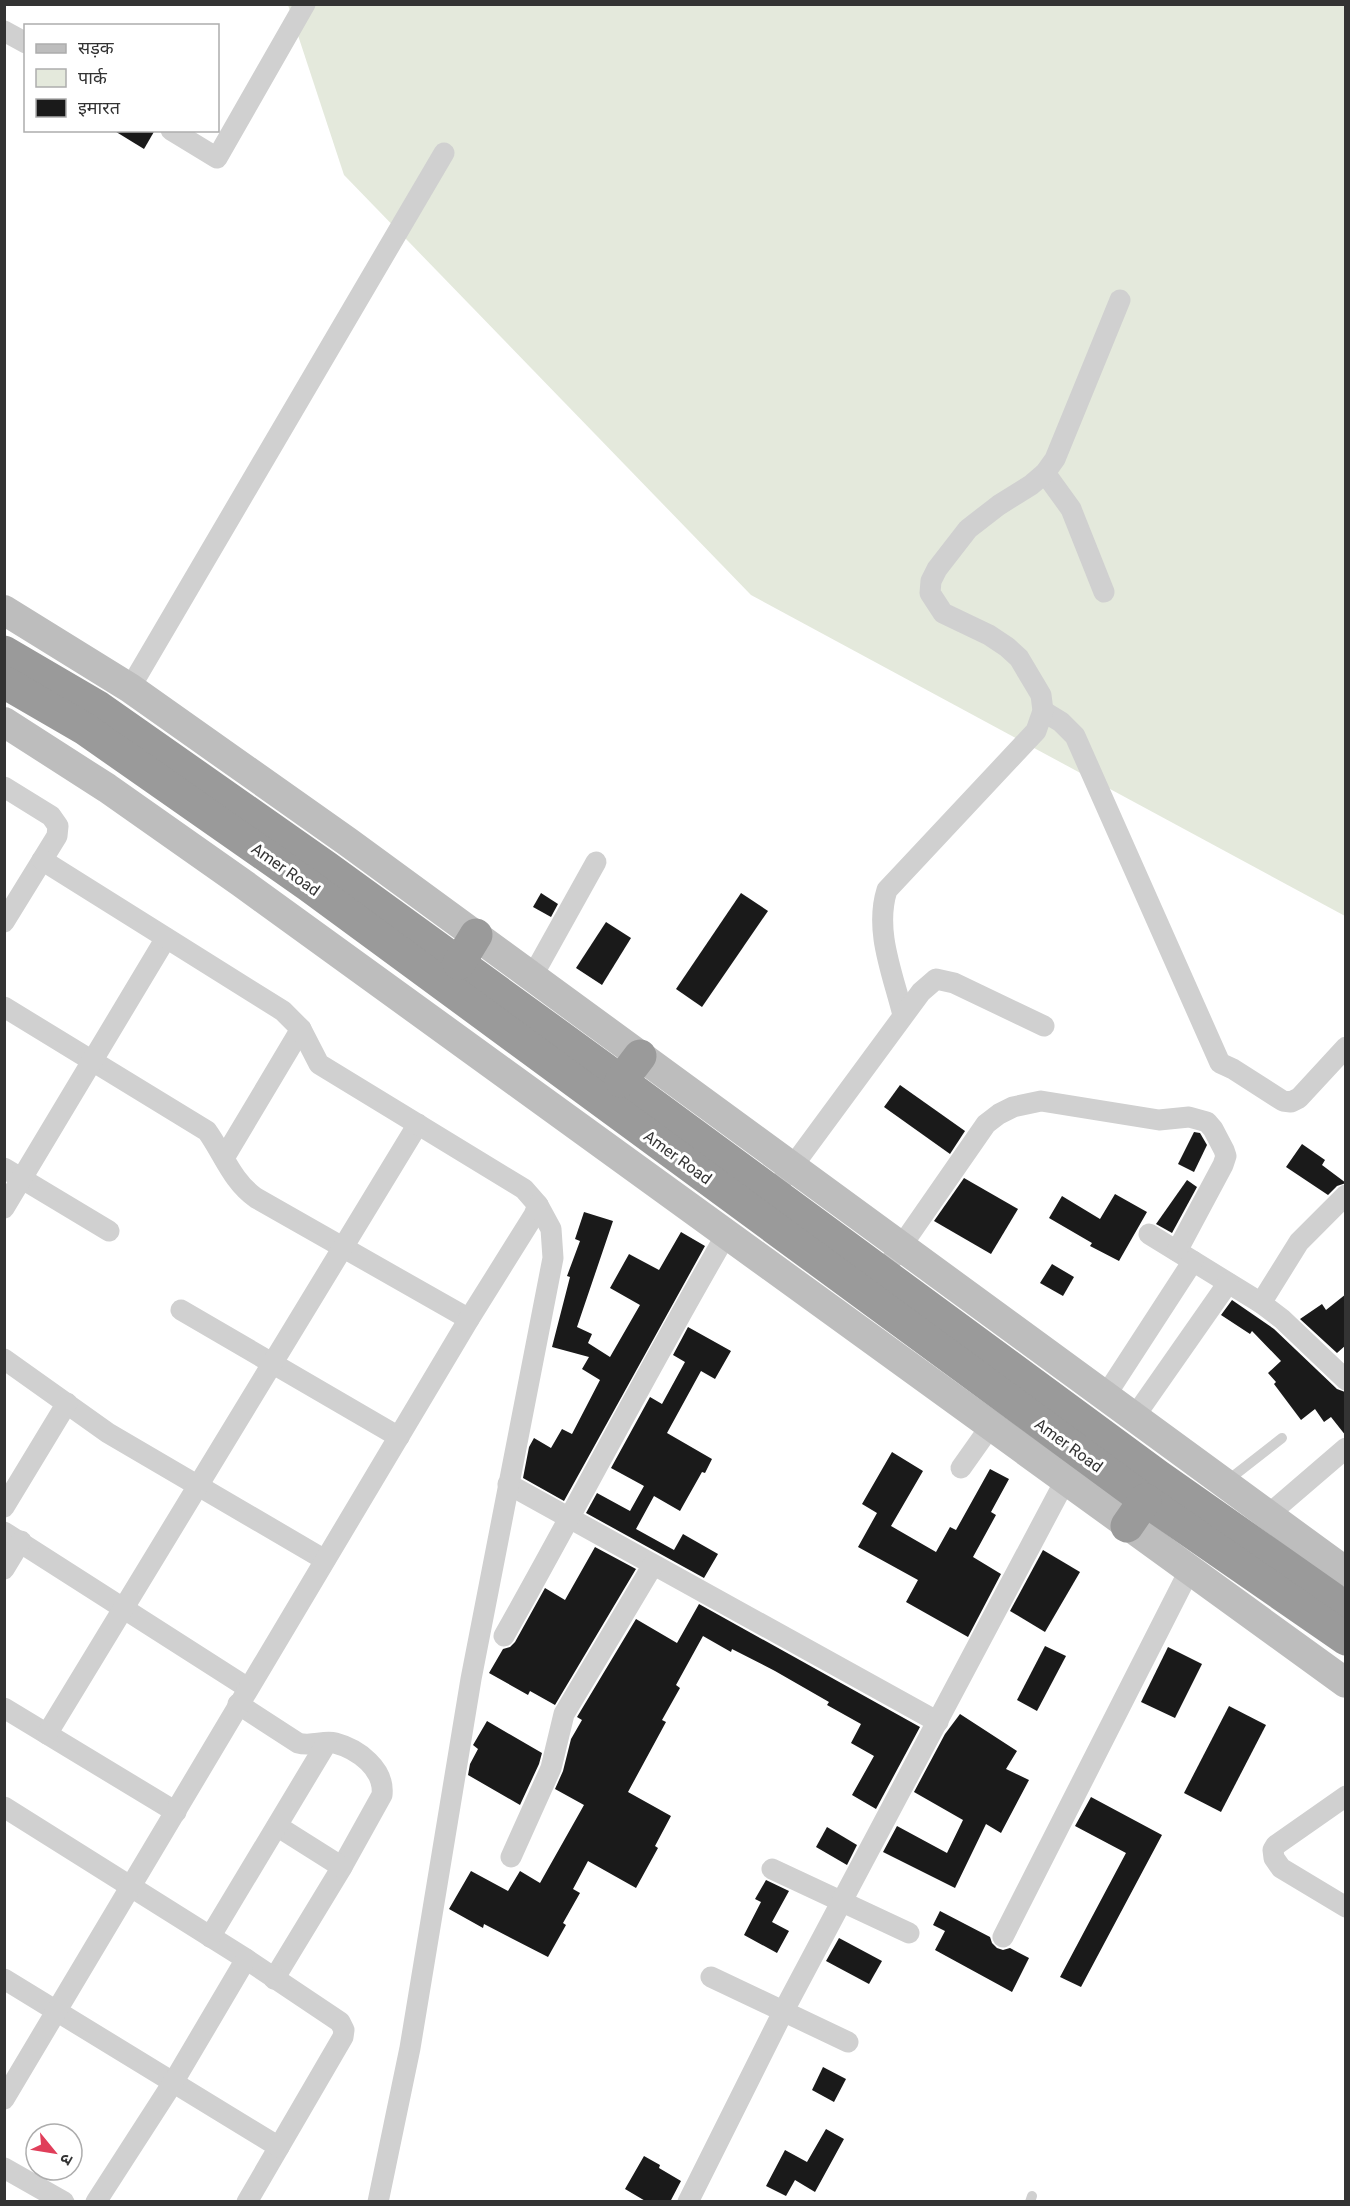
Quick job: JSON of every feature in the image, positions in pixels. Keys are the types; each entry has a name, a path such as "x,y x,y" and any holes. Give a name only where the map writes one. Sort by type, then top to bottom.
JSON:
{"highway":[{"name":"Amer Road","path":"4,652 98,707 459,963 630,1068 772,1192 1158,1476 1346,1608"},
{"name":"Amer Road","path":"4,682 85,729 308,885 1136,1513 1346,1639"},
{"path":"459,963 476,935"}],"street":[{"path":"174,132 217,158 305,4"},
{"path":"4,31 24,43"},
{"path":"130,688 444,153"},
{"path":"903,1015 886,948 882,921 882,905 887,890 1036,731 1043,711 1041,695 1019,658 989,635 943,613 930,593 931,581 937,569 968,529 1045,473 1055,459 1120,300"},
{"path":"1045,473 1071,509 1104,592"},
{"path":"4,610 130,688 348,842 532,977 630,1068 792,1167 1346,1572"},
{"path":"1043,711 1061,722 1075,736 1220,1063 1283,1101 1291,1102 1299,1098 1346,1047"},
{"path":"4,722 106,788 242,883 1065,1481 1136,1513 1189,1571 1346,1683"},
{"path":"4,787 51,816 58,826 57,836 4,922"},
{"path":"42,860 283,1011 301,1029 319,1064 524,1189 538,1205 551,1228 553,1258 471,1678 410,2048 378,2202"},
{"path":"532,977 596,862"},
{"path":"4,1208 13,1173 92,1061 166,938"},
{"path":"772,1192 903,1015 928,984 936,979 945,980 1044,1026"},
{"path":"4,1007 207,1131 232,1175 244,1190 469,1319"},
{"path":"224,1158 301,1029"},
{"path":"882,1273 986,1124 1013,1107 1041,1101 1159,1120 1188,1117 1207,1122 1224,1150 1226,1156 1223,1166 1185,1256 1106,1395"},
{"path":"47,1734 418,1124"},
{"path":"13,1173 109,1230"},
{"path":"1261,1303 1299,1242 1346,1196"},
{"path":"4,2099 538,1205"},
{"path":"1149,1234 1261,1303 1282,1319 1346,1380"},
{"path":"504,1636 655,1358 726,1235"},
{"path":"1135,1416 1228,1283"},
{"path":"181,1310 399,1437"},
{"path":"4,1359 108,1433 325,1560"},
{"path":"4,1507 67,1403"},
{"path":"961,1468 990,1427"},
{"path":"1268,1515 1346,1448"},
{"path":"688,2202 783,2012 1065,1481"},
{"path":"508,1484 938,1722"},
{"path":"4,1569 13,1536 124,1609 243,1696 298,1743 308,1746 333,1742 366,1760 379,1772 383,1785 382,1795 342,1867 274,1979"},
{"path":"511,1857 551,1768 564,1714 653,1565"},
{"path":"1003,1937 1189,1571"},
{"path":"4,1708 176,1812"},
{"path":"210,1938 326,1744"},
{"path":"1346,1796 1276,1845 1273,1851 1274,1858 1281,1868 1346,1907"},
{"path":"4,1807 132,1886 340,2022 344,2030 343,2037 247,2202"},
{"path":"278,1826 342,1867"},
{"path":"772,1869 909,1933"},
{"path":"96,2202 174,2081 246,1959"},
{"path":"711,1977 848,2042"},
{"path":"4,1979 279,2147"},
{"path":"4,2168 39,2196 64,2202"}],"lane":[{"path":"1224,1483 1282,1438"}],"green space":[{"path":"288,5 1345,5 1345,916 751,595 344,175"}],"building":[{"path":"116,132 154,132 144,149"},
{"path":"541,893 558,904 551,917 533,907"},
{"path":"741,893 768,911 702,1007 676,989"},
{"path":"606,922 631,938 602,985 576,968"},
{"path":"900,1085 965,1131 950,1154 884,1107"},
{"path":"1194,1132 1200,1133 1207,1145 1194,1172 1178,1164"},
{"path":"1302,1144 1325,1160 1322,1165 1346,1183 1337,1186 1328,1195 1286,1167"},
{"path":"964,1178 1018,1209 991,1254 934,1221"},
{"path":"1187,1180 1197,1187 1172,1233 1156,1224"},
{"path":"1115,1194 1147,1212 1119,1261 1090,1246 1092,1243 1049,1218 1062,1196 1100,1219"},
{"path":"584,1212 613,1221 577,1327 592,1334 588,1343 610,1357 640,1305 610,1288 629,1254 659,1270 681,1232 705,1246 564,1501 523,1478 529,1447 534,1438 551,1448 562,1429 572,1434 600,1380 582,1369 589,1357 552,1347 570,1277 567,1276 580,1241 575,1239"},
{"path":"1052,1264 1074,1277 1063,1296 1040,1283"},
{"path":"1346,1294 1346,1345 1337,1353 1300,1319 1322,1304 1326,1310"},
{"path":"1232,1300 1274,1329 1337,1389 1345,1392 1346,1436 1331,1417 1324,1422 1315,1409 1301,1420 1268,1373 1281,1361 1252,1331 1250,1334 1221,1315"},
{"path":"688,1327 731,1351 715,1379 701,1371 667,1433 712,1459 680,1511 654,1496 636,1529 674,1550 683,1534 718,1554 704,1578 586,1513 597,1493 630,1511 644,1486 611,1468 650,1397 662,1404 685,1362 673,1355"},
{"path":"892,1452 923,1471 891,1526 936,1552 950,1527 956,1530 990,1469 1009,1479 991,1512 996,1515 973,1557 1001,1574 968,1637 906,1602 918,1580 858,1547 877,1513 862,1504"},
{"path":"595,1547 636,1569 555,1705 530,1691 528,1695 489,1673 503,1649 515,1642 545,1588 565,1600"},
{"path":"1043,1550 1080,1572 1045,1632 1010,1611"},
{"path":"699,1604 920,1727 876,1809 852,1795 874,1756 851,1743 861,1724 827,1705 829,1702 775,1671 732,1649 731,1652 703,1636 676,1685 680,1688 662,1720 666,1722 628,1792 671,1816 655,1846 658,1848 636,1888 588,1861 573,1889 580,1893 548,1957 484,1924 483,1928 449,1909 471,1871 508,1891 520,1871 540,1883 584,1805 555,1789 563,1771 571,1739 582,1720 577,1717 636,1619 677,1643"},
{"path":"1045,1646 1066,1656 1037,1711 1017,1700"},
{"path":"1168,1647 1202,1664 1175,1718 1141,1702"},
{"path":"1229,1706 1266,1725 1221,1812 1184,1793"},
{"path":"960,1714 1017,1751 1006,1769 1029,1780 1001,1833 986,1824 955,1888 883,1852 897,1826 947,1853 963,1820 914,1792 945,1734"},
{"path":"487,1721 542,1753 520,1805 468,1775 470,1764 478,1749 473,1745"},
{"path":"1091,1797 1162,1835 1081,1987 1060,1977 1126,1853 1075,1826"},
{"path":"827,1827 857,1845 847,1865 816,1847"},
{"path":"766,1880 789,1891 772,1922 789,1931 777,1953 744,1935 761,1902 755,1899"},
{"path":"940,1911 990,1937 997,1948 1003,1950 1010,1948 1029,1958 1012,1992 935,1950 945,1931 933,1925"},
{"path":"839,1938 882,1961 869,1984 826,1961"},
{"path":"823,2067 846,2079 834,2102 812,2090"},
{"path":"826,2129 844,2139 815,2192 795,2180 786,2196 766,2186 785,2150 807,2162"},
{"path":"644,2156 681,2181 670,2202 647,2202 625,2189"}]}
